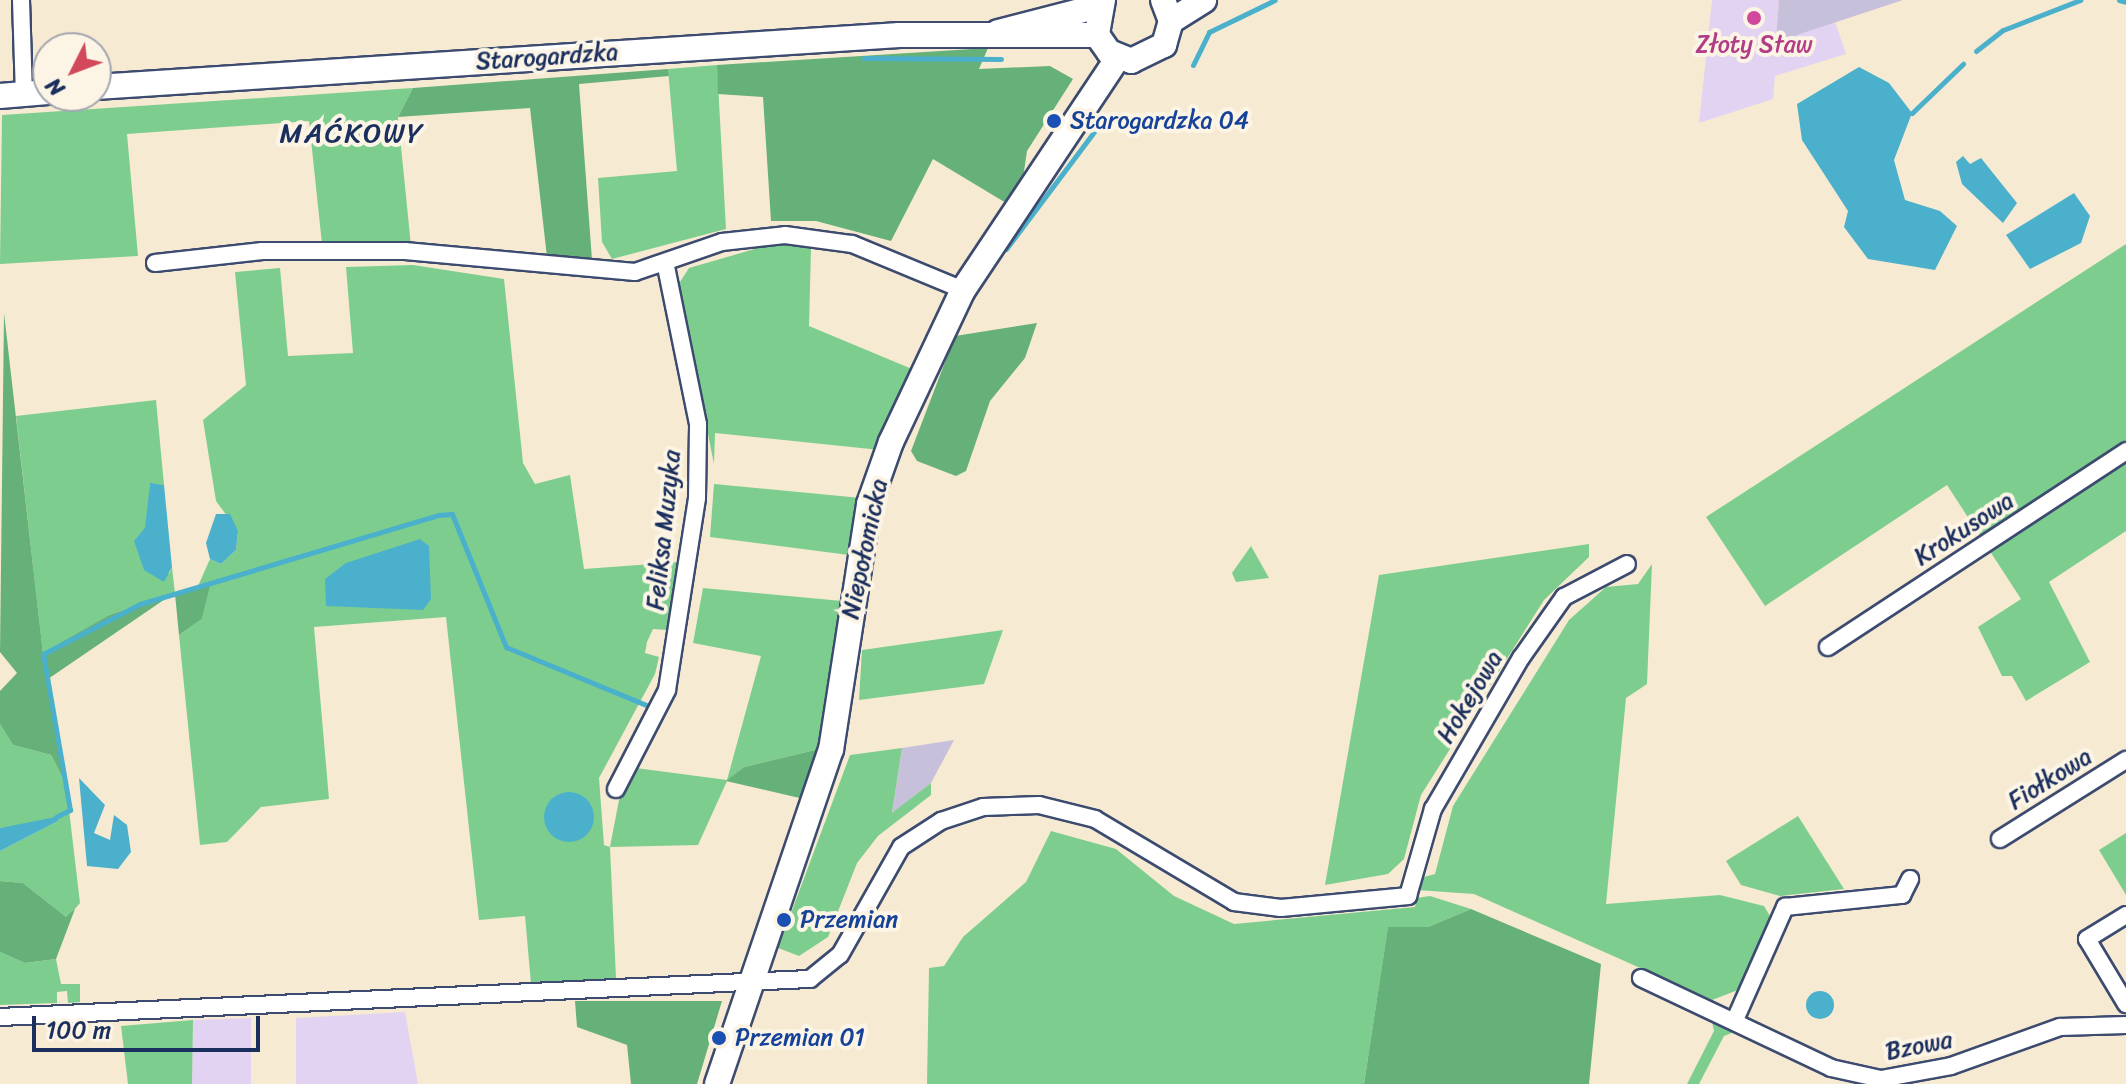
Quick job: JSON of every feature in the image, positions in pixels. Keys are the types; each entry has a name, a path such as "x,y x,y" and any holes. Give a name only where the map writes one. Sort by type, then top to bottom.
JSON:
{"main road":[{"path":"1101,3 1097,35 1118,58 1155,54 1167,10 1204,0"},
{"name":"Starogardzka","path":"112,86 998,32 1101,3"},
{"name":"Starogardzka","path":"998,32 1034,40 1097,35"},
{"name":"Niepołomicka","path":"717,1084 747,983 831,750 869,504 963,290 1118,58"}],"street":[{"path":"21,0 24,94"},
{"path":"155,263 262,251 405,251 579,272 666,267 722,242 823,237 963,290"},
{"name":"Feliksa Muzyka","path":"616,789 667,690 697,498 698,424 666,267"},
{"name":"Krokusowa","path":"1828,647 2126,451"},
{"name":"Hokejowa","path":"747,983 810,979 827,969 901,847 941,821 983,807 1039,805 1095,819 1234,902 1281,908 1408,896 1433,809 1521,658 1564,597 1627,564"},
{"name":"Fiołkowa","path":"2000,839 2126,760"},
{"path":"1735,1020 1785,907 1902,895 1910,879"},
{"path":"2126,915 2087,939 2126,1004"},
{"name":"Bzowa","path":"1641,978 1831,1068 1898,1081 2060,1027 2126,1023"},
{"path":"0,1017 747,983"}],"shaded area":[{"path":"1712,0 1779,0 1777,41 1835,22 1846,54 1775,76 1773,99 1699,123"},
{"path":"1779,0 1903,0 1776,42"},
{"path":"954,740 931,783 892,814 902,748"},
{"path":"405,1012 418,1084 296,1084 296,1018"},
{"path":"251,1018 251,1084 192,1084 193,1020"}],"green space":[{"path":"988,48 979,69 1050,66 1073,79 1027,151 1023,178 1006,203 933,159 891,241 816,221 771,221 763,97 718,94 717,65"},
{"path":"717,65 726,229 612,259 602,242 598,178 677,171 668,69"},
{"path":"668,69 669,76 579,84 592,260 547,257 530,108 398,117 413,88"},
{"path":"413,88 398,117 411,246 322,244 309,121 127,134 138,256 0,264 2,115 112,112 112,108"},
{"path":"779,242 811,249 809,326 912,369 880,450 715,433 714,464 678,285 689,268"},
{"path":"2126,244 2126,531 2049,582 2090,662 2026,701 2012,676 2002,676 1978,627 2021,599 1947,485 1765,606 1706,517"},
{"path":"413,265 504,279 523,463 535,484 570,475 584,569 679,562 667,630 653,629 647,642 645,653 659,657 655,674 599,778 604,845 610,847 616,978 531,984 525,916 479,920 446,617 314,627 329,799 261,807 227,842 200,845 179,635 202,619 210,582 198,586 210,559 221,564 236,550 238,531 216,501 203,420 246,385 235,272 280,268 288,356 353,353 346,267"},
{"path":"4,313 43,653 109,615 171,595 48,679 66,784 51,755 13,745 0,724 0,691 17,673 0,652"},
{"path":"1037,323 1025,358 990,401 966,471 956,476 917,461 911,451 955,336"},
{"path":"156,400 164,485 150,484 146,528 169,574 172,567 175,594 109,615 43,654 16,416"},
{"path":"714,484 861,498 849,555 710,537"},
{"path":"1589,544 1589,557 1544,600 1421,795 1404,859 1388,874 1325,885 1379,575"},
{"path":"1251,546 1269,578 1236,582 1232,573"},
{"path":"1652,564 1647,684 1626,698 1606,904 1720,895 1764,906 1773,921 1738,990 1712,1000 1474,894 1417,890 1420,878 1435,874 1453,806 1569,620 1606,587 1638,584"},
{"path":"211,581 202,619 179,635 175,594"},
{"path":"703,588 842,601 819,749 744,767 727,781 698,845 610,847 619,800 636,768 727,780 761,656 693,643"},
{"path":"1003,630 984,684 859,700 862,650"},
{"path":"0,724 13,745 51,755 66,784 80,903 67,918 23,883 0,881 0,851 58,821 0,828"},
{"path":"902,748 892,813 931,783 931,795 878,836 857,863 828,937 799,956 778,948 850,755"},
{"path":"819,749 804,799 726,781 744,767"},
{"path":"1798,816 1844,889 1780,896 1741,885 1726,861"},
{"path":"1051,831 1116,849 1174,896 1234,924 1415,907 1417,898 1430,896 1471,909 1428,927 1388,928 1364,1084 927,1084 929,968 944,966 963,937 1026,882"},
{"path":"2126,833 2126,895 2099,850"},
{"path":"0,881 23,883 66,917 75,909 56,959 25,963 0,952"},
{"path":"1471,909 1601,964 1589,1084 1364,1084 1388,927 1428,927"},
{"path":"0,952 25,963 56,959 61,984 80,984 80,1002 68,1003 67,991 57,992 57,1003 0,1005"},
{"path":"575,1001 722,1001 697,1084 631,1084 627,1045 577,1027"},
{"path":"193,1020 192,1084 128,1084 121,1026"},
{"path":"1712,1022 1734,1032 1724,1036 1699,1084 1687,1084 1714,1031"}],"water":[{"path":"1859,67 1889,83 1912,113 1894,160 1905,200 1940,211 1957,226 1935,270 1868,259 1844,227 1848,211 1802,140 1797,104"},
{"path":"1963,156 1970,164 1981,158 2017,203 2003,223 1962,184 1956,162"},
{"path":"2074,193 2090,216 2081,243 2030,269 2006,235"},
{"path":"150,483 164,485 172,567 164,582 144,570 134,541 145,528"},
{"path":"216,514 230,514 238,531 236,550 221,564 210,559 206,543"},
{"path":"420,539 429,546 431,599 423,610 326,606 325,579 346,563"},
{"path":"79,778 105,805 94,833 110,840 114,815 127,825 131,852 118,869 87,866"},
{"path":"569,792 586,800 594,817 586,834 569,842 552,834 544,817 552,800"},
{"path":"56,817 58,821 0,851 0,828"},
{"path":"1820,991 1830,995 1834,1005 1830,1015 1820,1019 1810,1015 1806,1005 1810,995"}],"waterway":[{"path":"1193,65 1209,32 1275,0"},
{"path":"1976,51 2003,30 2080,0"},
{"path":"2119,0 2126,2"},
{"path":"864,58 1001,59"},
{"path":"1912,113 1963,64"},
{"path":"1006,249 1097,128"},
{"path":"56,817 70,810 43,654 140,604 438,515 452,514 506,647 646,705"}],"place":[{"name":"Złoty Staw","path":"1754,18"},
{"name":"Starogardzka 04","path":"1054,121"},
{"name":"Przemian","path":"784,920"},
{"name":"Przemian 01","path":"719,1038"}],"district":[{"name":"MAĆKOWY","path":"352,133"}]}
